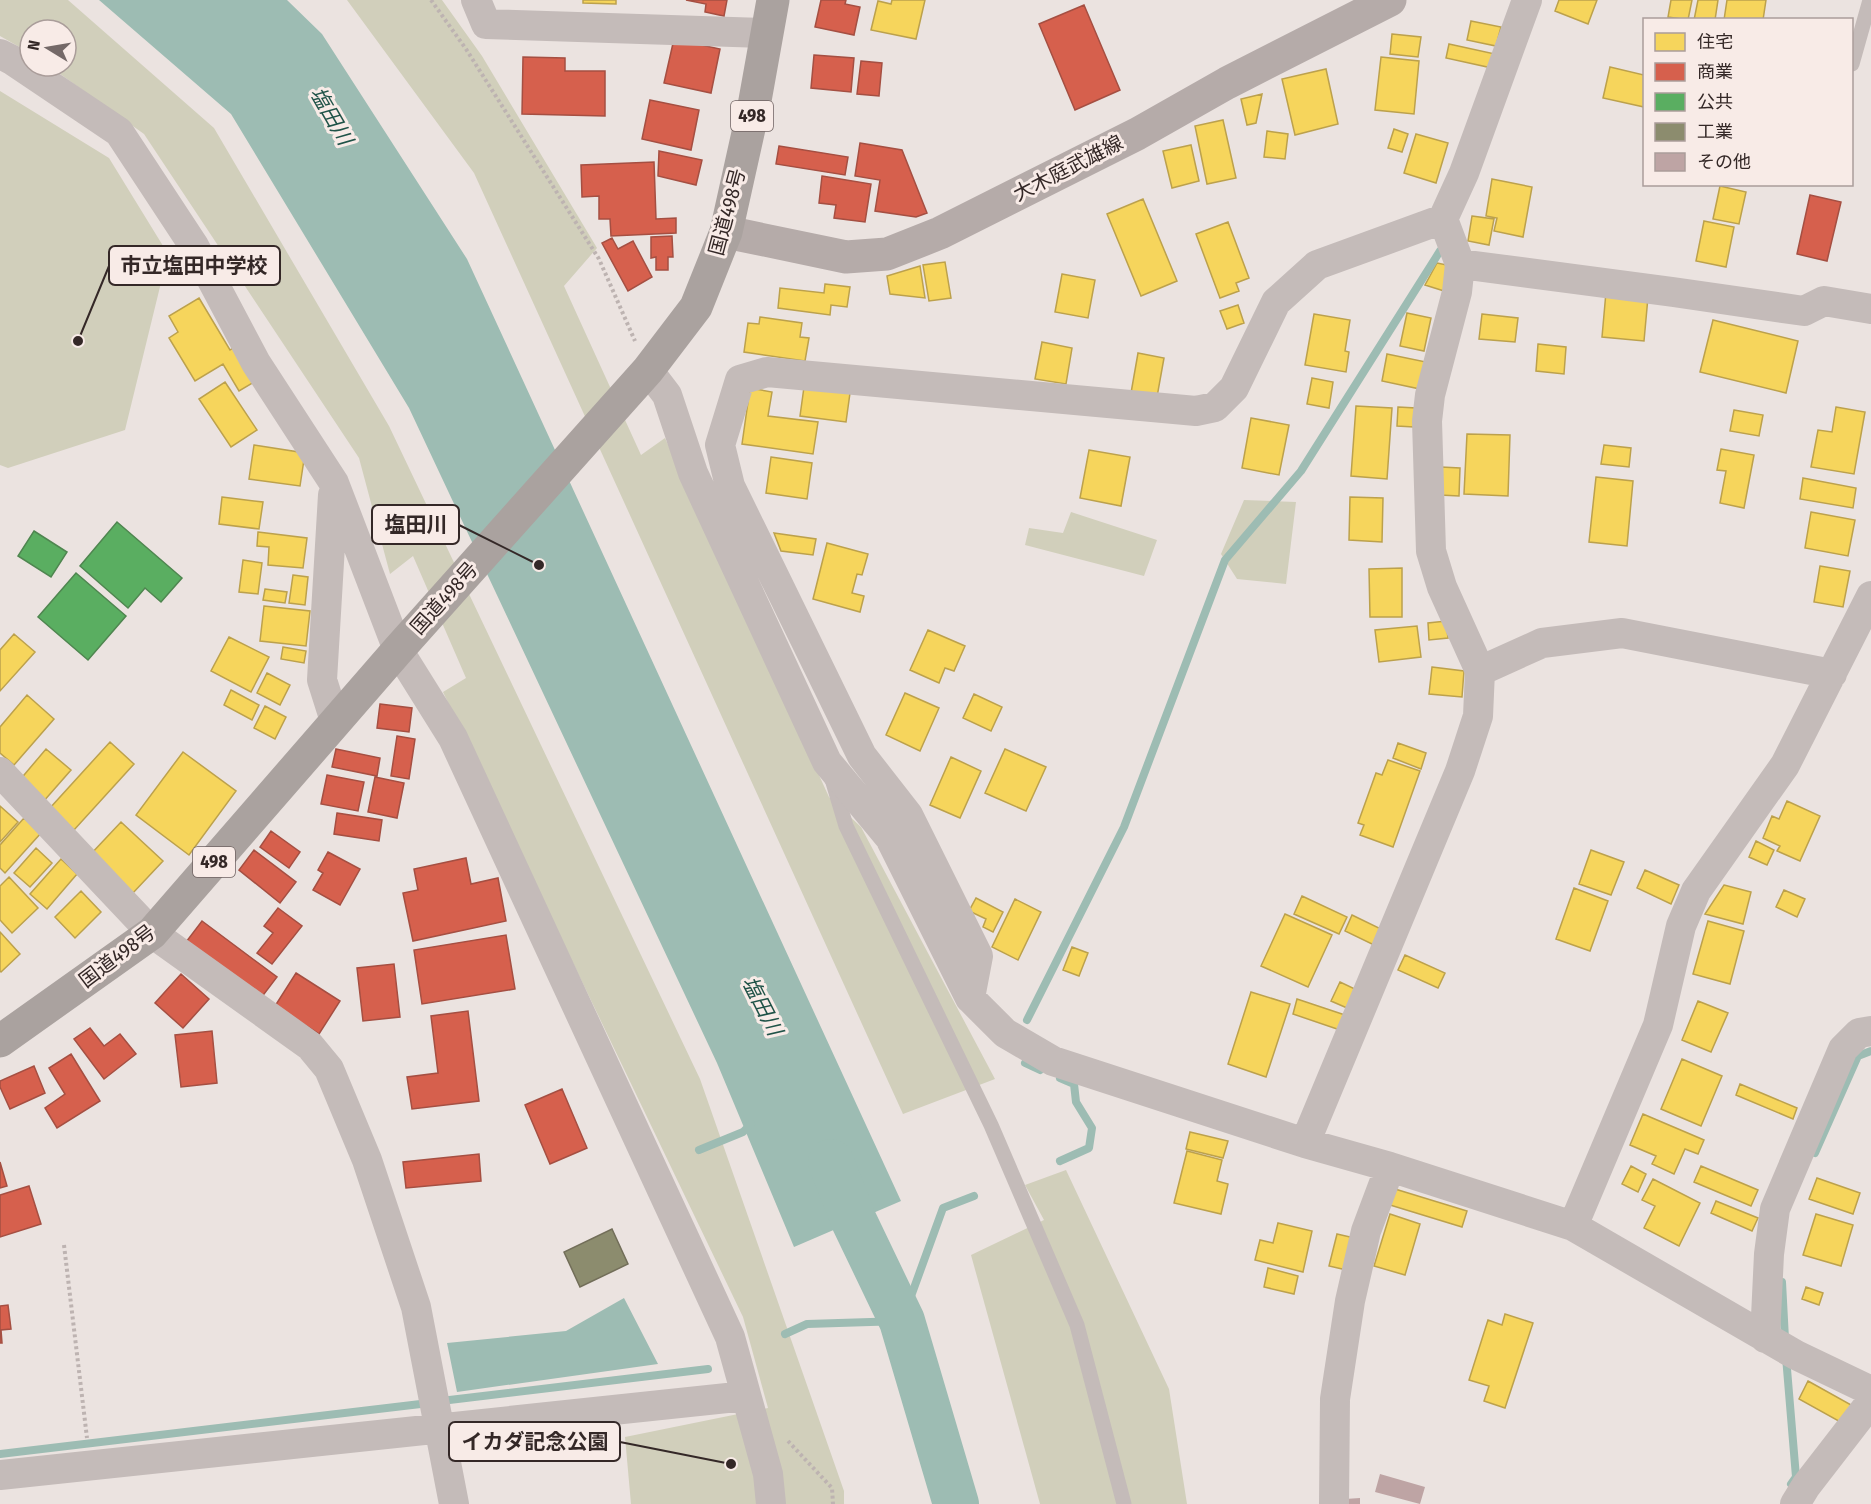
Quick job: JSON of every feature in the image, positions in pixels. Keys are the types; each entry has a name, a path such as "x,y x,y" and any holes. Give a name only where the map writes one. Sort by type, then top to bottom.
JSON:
{"highway":[{"name":"国道498号","path":"0,1041 152,933 335,721 648,370 696,307 726,232 754,106 773,0"}],"main road":[{"name":"大木庭武雄線","path":"726,232 846,257 887,254 940,233 1137,134 1227,83 1390,0"}],"street":[{"path":"476,0 486,24 767,33"},
{"path":"1305,1143 1460,771 1478,716 1480,671 1442,587 1431,551 1427,422 1430,395 1457,292 1460,264 1443,219 1464,172 1527,0"},
{"path":"0,54 119,132 194,246 256,363 334,483 398,650 458,748 730,1337 768,1474 771,1504"},
{"path":"970,998 978,956 908,815 862,756 730,486 720,445 740,380 767,372 1196,411 1215,407 1234,388 1276,302 1317,265 1443,219"},
{"path":"1460,264 1804,311 1824,301 1871,309"},
{"path":"648,370 667,395 693,473 827,762 890,838 970,998 1005,1033 1053,1061 1305,1143 1390,1167 1573,1226 1765,1338 1871,1390"},
{"path":"334,483 322,680 335,721"},
{"path":"1573,1226 1658,1025 1681,926 1696,891 1785,765 1871,596"},
{"path":"1480,671 1542,643 1622,633 1832,674"},
{"path":"0,772 152,933 310,1046 329,1069 368,1160 416,1306 454,1504"},
{"path":"1765,1338 1769,1254 1775,1209 1843,1049 1859,1033 1871,1031"},
{"path":"1334,1504 1335,1399 1350,1301 1366,1231 1390,1167"},
{"path":"0,1475 437,1412 746,1396"},
{"path":"1795,1504 1806,1486 1871,1402"}],"lane":[{"path":"1853,57 1870,0"},
{"path":"827,762 846,826 991,1125 1077,1324 1124,1504"}],"path":[{"path":"431,0 466,49 599,259 648,370"},
{"path":"64,1245 86,1434"},
{"path":"785,1438 832,1488 833,1504"}],"shaded area":[{"path":"0,0 68,0 214,128 389,426 700,1079 844,1491 844,1504 631,1504 625,1437 768,1408 743,1317 443,692 466,678 413,556 390,574 359,458 144,134 66,78 78,78 78,18 18,18 18,46 0,36"},
{"path":"347,0 442,0 482,56 597,248 564,286 641,455 665,438 829,797 861,827 995,1079 903,1114 474,173"},
{"path":"0,91 109,158 168,254 125,430 8,468 0,465"},
{"path":"1244,500 1296,502 1286,584 1237,579 1221,554"},
{"path":"1071,512 1157,540 1144,576 1025,545 1029,528 1063,533"},
{"path":"1066,1170 1169,1389 1187,1504 1040,1504 971,1255 1044,1220 1025,1185"}],"water":[{"path":"99,0 287,0 322,34 467,259 901,1201 794,1247 717,1063 409,408 231,114"},
{"path":"624,1298 658,1364 457,1392 447,1343 566,1331"}],"building: 住宅":[{"path":"583,0 616,0 616,4 583,3"},
{"path":"892,0 925,0 916,39 871,30 878,1 891,4"},
{"path":"1559,0 1597,0 1588,24 1555,11"},
{"path":"1671,0 1692,0 1688,18 1668,17"},
{"path":"1698,0 1718,0 1715,18 1694,18"},
{"path":"1727,0 1766,0 1763,18 1724,18"},
{"path":"1471,21 1501,27 1496,46 1467,40"},
{"path":"1392,34 1421,37 1418,57 1390,54"},
{"path":"1449,44 1495,54 1492,68 1446,58"},
{"path":"1381,57 1419,61 1414,114 1375,110"},
{"path":"1610,67 1643,75 1643,107 1603,98"},
{"path":"1326,69 1338,124 1295,135 1282,79"},
{"path":"1262,94 1256,123 1247,125 1241,99"},
{"path":"1223,120 1236,178 1207,184 1195,126"},
{"path":"1394,129 1408,134 1402,152 1388,148"},
{"path":"1267,131 1288,134 1285,159 1264,157"},
{"path":"1416,134 1448,143 1436,183 1404,173"},
{"path":"1191,145 1199,181 1172,188 1163,151"},
{"path":"1492,179 1532,187 1523,237 1494,231 1497,218 1486,216"},
{"path":"1720,186 1746,192 1739,224 1713,219"},
{"path":"1143,199 1177,281 1141,296 1107,214"},
{"path":"1472,216 1494,219 1489,245 1468,241"},
{"path":"1704,221 1734,227 1726,267 1696,261"},
{"path":"1228,222 1249,278 1236,283 1239,291 1220,298 1196,234"},
{"path":"945,262 951,298 929,301 923,265"},
{"path":"1437,263 1447,265 1444,291 1425,285"},
{"path":"920,266 925,298 890,294 887,276"},
{"path":"1062,274 1095,280 1088,318 1055,312"},
{"path":"825,284 850,287 847,307 831,305 830,315 778,308 780,288 824,293"},
{"path":"1606,292 1648,297 1644,341 1602,337"},
{"path":"199,298 230,350 236,346 256,381 239,391 223,364 195,381 169,338 178,332 169,316"},
{"path":"1238,305 1244,323 1227,329 1220,311"},
{"path":"1407,313 1431,318 1424,351 1400,346"},
{"path":"1314,314 1350,320 1345,351 1349,352 1346,372 1305,365"},
{"path":"1482,314 1518,318 1515,342 1479,339"},
{"path":"760,317 802,323 800,337 809,338 805,361 744,352 748,323 759,324"},
{"path":"1713,320 1798,341 1786,393 1700,372"},
{"path":"1042,342 1072,348 1066,384 1035,379"},
{"path":"1538,344 1566,347 1564,374 1536,371"},
{"path":"1138,353 1164,358 1157,397 1131,393"},
{"path":"1387,354 1426,362 1420,389 1382,381"},
{"path":"1312,378 1333,382 1329,408 1307,404"},
{"path":"225,382 257,430 231,447 199,399"},
{"path":"804,387 850,393 846,422 800,416"},
{"path":"750,388 772,392 768,416 818,422 813,454 742,444"},
{"path":"1356,406 1392,408 1387,479 1351,476"},
{"path":"1398,407 1416,408 1414,427 1397,426"},
{"path":"1836,407 1865,412 1854,474 1811,467 1818,430 1832,432"},
{"path":"1734,410 1763,415 1759,436 1730,431"},
{"path":"1251,418 1289,425 1279,475 1242,468"},
{"path":"1467,434 1510,435 1508,496 1464,494"},
{"path":"254,445 305,453 300,486 249,479"},
{"path":"1604,445 1631,448 1629,467 1601,464"},
{"path":"1721,449 1754,455 1744,508 1720,503 1726,471 1717,470"},
{"path":"1089,450 1130,457 1121,506 1080,498"},
{"path":"771,457 812,463 807,499 766,493"},
{"path":"1441,467 1460,468 1459,496 1440,495"},
{"path":"1596,477 1633,481 1627,546 1589,542"},
{"path":"1803,478 1856,488 1853,508 1800,499"},
{"path":"222,497 263,502 259,529 219,524"},
{"path":"1350,497 1383,498 1382,542 1349,540"},
{"path":"1811,512 1855,520 1848,556 1805,548"},
{"path":"258,532 307,538 303,568 268,565 269,547 257,546"},
{"path":"774,533 816,539 813,555 781,551"},
{"path":"827,543 868,554 862,575 857,574 852,593 864,596 860,612 813,599"},
{"path":"243,560 262,563 258,594 239,592"},
{"path":"1820,566 1850,571 1843,607 1814,602"},
{"path":"1402,568 1402,617 1370,617 1369,569"},
{"path":"293,575 308,577 305,605 289,603"},
{"path":"265,589 287,592 285,603 263,600"},
{"path":"264,606 310,611 306,646 260,641"},
{"path":"1446,621 1448,638 1429,640 1428,623"},
{"path":"1417,626 1421,657 1379,662 1375,630"},
{"path":"928,630 965,646 954,671 945,668 939,683 910,670"},
{"path":"14,634 35,652 0,691 0,650"},
{"path":"229,637 269,657 251,692 211,671"},
{"path":"283,647 306,651 304,663 281,659"},
{"path":"1432,667 1464,671 1462,697 1429,694"},
{"path":"267,673 290,685 280,705 257,693"},
{"path":"231,690 259,705 252,720 224,705"},
{"path":"905,693 939,708 920,751 886,735"},
{"path":"974,694 1002,707 991,731 963,718"},
{"path":"27,695 54,719 14,765 0,753 0,727"},
{"path":"265,706 286,717 275,739 254,728"},
{"path":"110,742 134,764 74,830 50,808"},
{"path":"1398,743 1426,753 1421,769 1393,758"},
{"path":"46,749 71,770 43,802 19,781"},
{"path":"1005,749 1046,767 1026,811 985,793"},
{"path":"183,752 236,791 189,855 136,815"},
{"path":"951,757 981,771 960,818 930,805"},
{"path":"1388,760 1420,771 1393,847 1360,835 1364,825 1358,823 1376,773 1382,775"},
{"path":"1787,801 1820,816 1800,861 1777,851 1780,846 1763,838 1772,816 1779,819"},
{"path":"0,806 18,822 0,842"},
{"path":"24,818 41,833 5,873 0,868 0,845"},
{"path":"121,822 163,861 132,894 90,855"},
{"path":"1756,841 1774,850 1767,865 1749,857"},
{"path":"36,848 52,863 30,887 14,873"},
{"path":"1591,850 1624,862 1611,895 1579,884"},
{"path":"61,859 77,874 47,909 30,894"},
{"path":"1645,870 1679,885 1671,904 1637,888"},
{"path":"9,877 38,908 12,933 0,920 0,886"},
{"path":"1724,885 1751,892 1743,924 1705,914"},
{"path":"1574,888 1608,901 1590,951 1556,939"},
{"path":"1784,890 1805,899 1797,917 1776,907"},
{"path":"81,891 101,912 75,938 55,917"},
{"path":"1302,896 1347,917 1339,934 1294,914"},
{"path":"976,898 1003,912 993,932 983,927 986,919 969,911"},
{"path":"1015,899 1041,912 1018,960 992,947"},
{"path":"1285,914 1332,935 1308,987 1261,966"},
{"path":"1352,915 1381,929 1374,945 1345,931"},
{"path":"1708,921 1744,931 1730,984 1693,974"},
{"path":"0,932 20,954 1,972 0,971"},
{"path":"1072,947 1088,953 1079,976 1063,970"},
{"path":"1405,955 1445,973 1438,988 1398,970"},
{"path":"1340,982 1355,989 1347,1008 1331,1001"},
{"path":"1251,992 1290,1004 1266,1077 1228,1064"},
{"path":"1297,999 1345,1015 1340,1030 1293,1014"},
{"path":"1698,1001 1728,1013 1711,1052 1682,1040"},
{"path":"1682,1059 1722,1076 1701,1126 1661,1109"},
{"path":"1740,1084 1797,1108 1793,1119 1736,1095"},
{"path":"1643,1114 1704,1140 1698,1154 1685,1149 1674,1174 1652,1164 1656,1156 1630,1145"},
{"path":"1190,1132 1228,1141 1223,1158 1186,1149"},
{"path":"1187,1151 1222,1160 1217,1181 1228,1184 1221,1214 1174,1203"},
{"path":"1631,1166 1646,1174 1638,1192 1622,1184"},
{"path":"1701,1166 1758,1190 1751,1206 1694,1182"},
{"path":"1817,1178 1860,1193 1853,1214 1809,1199"},
{"path":"1653,1179 1700,1203 1679,1246 1644,1228 1655,1206 1642,1200"},
{"path":"1395,1189 1467,1211 1462,1227 1390,1205"},
{"path":"1716,1201 1758,1218 1752,1231 1711,1213"},
{"path":"1390,1214 1420,1224 1405,1275 1374,1266"},
{"path":"1816,1214 1853,1225 1841,1266 1803,1255"},
{"path":"1278,1223 1312,1231 1303,1272 1255,1260 1260,1240 1273,1243"},
{"path":"1337,1234 1359,1239 1351,1271 1329,1266"},
{"path":"1268,1268 1298,1276 1294,1294 1264,1287"},
{"path":"1806,1287 1823,1293 1819,1305 1802,1299"},
{"path":"1505,1314 1533,1323 1505,1408 1484,1401 1489,1386 1469,1380 1488,1320 1502,1325"},
{"path":"1808,1381 1853,1406 1844,1424 1799,1399"}],"building: 商業":[{"path":"686,0 727,0 724,16 705,12 706,4"},
{"path":"821,0 846,0 845,4 860,7 854,35 815,27"},
{"path":"1084,5 1120,90 1075,110 1039,24"},
{"path":"674,39 720,49 711,93 664,83"},
{"path":"814,55 854,58 851,92 811,88"},
{"path":"523,57 565,58 565,71 605,71 605,116 522,114"},
{"path":"861,61 882,63 879,96 857,94"},
{"path":"650,100 699,110 691,150 642,139"},
{"path":"860,143 902,150 927,213 916,217 875,211 880,180 855,176"},
{"path":"779,146 848,157 845,175 776,164"},
{"path":"659,151 702,160 696,185 658,176"},
{"path":"654,162 656,219 676,218 676,233 611,236 610,219 599,219 599,196 582,197 581,165"},
{"path":"822,176 871,184 865,222 834,218 836,205 819,203"},
{"path":"1810,195 1841,202 1827,261 1797,254"},
{"path":"672,236 673,257 668,257 668,270 656,270 656,257 651,258 651,237"},
{"path":"612,238 618,249 633,241 652,277 628,291 602,243"},
{"path":"380,704 412,708 409,732 377,728"},
{"path":"397,736 415,739 409,779 391,776"},
{"path":"336,749 380,758 377,776 332,767"},
{"path":"327,775 364,782 358,811 321,804"},
{"path":"375,777 404,783 397,818 368,812"},
{"path":"337,813 382,820 379,841 334,834"},
{"path":"271,831 300,852 289,868 260,847"},
{"path":"254,850 296,882 280,903 239,870"},
{"path":"328,852 360,869 340,905 313,890 323,873 318,870"},
{"path":"466,858 471,884 498,878 506,921 413,941 403,893 418,890 414,869"},
{"path":"278,908 302,926 272,964 257,953 273,933 264,926"},
{"path":"202,921 277,977 261,998 186,942"},
{"path":"506,935 515,989 422,1004 414,950"},
{"path":"394,964 400,1017 363,1021 357,968"},
{"path":"296,973 340,1001 319,1034 275,1006"},
{"path":"181,974 209,999 183,1028 155,1003"},
{"path":"468,1011 479,1101 412,1109 407,1077 438,1073 431,1016"},
{"path":"90,1028 104,1046 120,1034 136,1054 104,1079 74,1039"},
{"path":"212,1031 217,1083 181,1087 175,1035"},
{"path":"71,1054 100,1101 57,1128 45,1108 65,1094 49,1068"},
{"path":"34,1066 45,1093 10,1109 0,1087 0,1081"},
{"path":"562,1089 587,1148 550,1164 525,1105"},
{"path":"479,1154 481,1181 406,1188 403,1162"},
{"path":"0,1162 7,1186 0,1188"},
{"path":"29,1186 41,1224 0,1237 0,1195"},
{"path":"8,1305 11,1329 1,1330 2,1343 0,1343 0,1306"}],"building: 公共":[{"path":"117,522 182,578 161,602 145,588 128,608 80,566"},
{"path":"34,531 67,552 51,577 18,556"},
{"path":"76,573 126,616 88,660 38,617"}],"building: 工業":[{"path":"612,1229 628,1264 580,1287 564,1252"}],"building: その他":[{"path":"1380,1474 1425,1487 1420,1504 1375,1492"},
{"path":"1360,1498 1360,1504 1346,1504 1345,1499"}],"waterway":[{"path":"1027,1020 1124,827 1225,560 1301,471 1440,251"},
{"path":"1815,1153 1858,1056 1871,1051"},
{"path":"1025,1063 1040,1070"},
{"path":"1060,1078 1074,1084 1076,1102 1092,1128 1089,1148 1060,1161"},
{"path":"699,1150 743,1132 751,1124"},
{"name":"塩田川","path":"831,1162 854,1221 902,1321 956,1504"},
{"path":"785,1334 807,1324 902,1321 943,1208 974,1196"},
{"path":"1782,1282 1785,1339"},
{"path":"1786,1357 1796,1477 1791,1484"},
{"path":"441,1401 708,1369"},
{"path":"0,1454 429,1403"}],"place":[{"name":"市立塩田中学校","path":"78,341"},
{"name":"塩田川","path":"539,565"},
{"name":"イカダ記念公園","path":"731,1464"}]}
